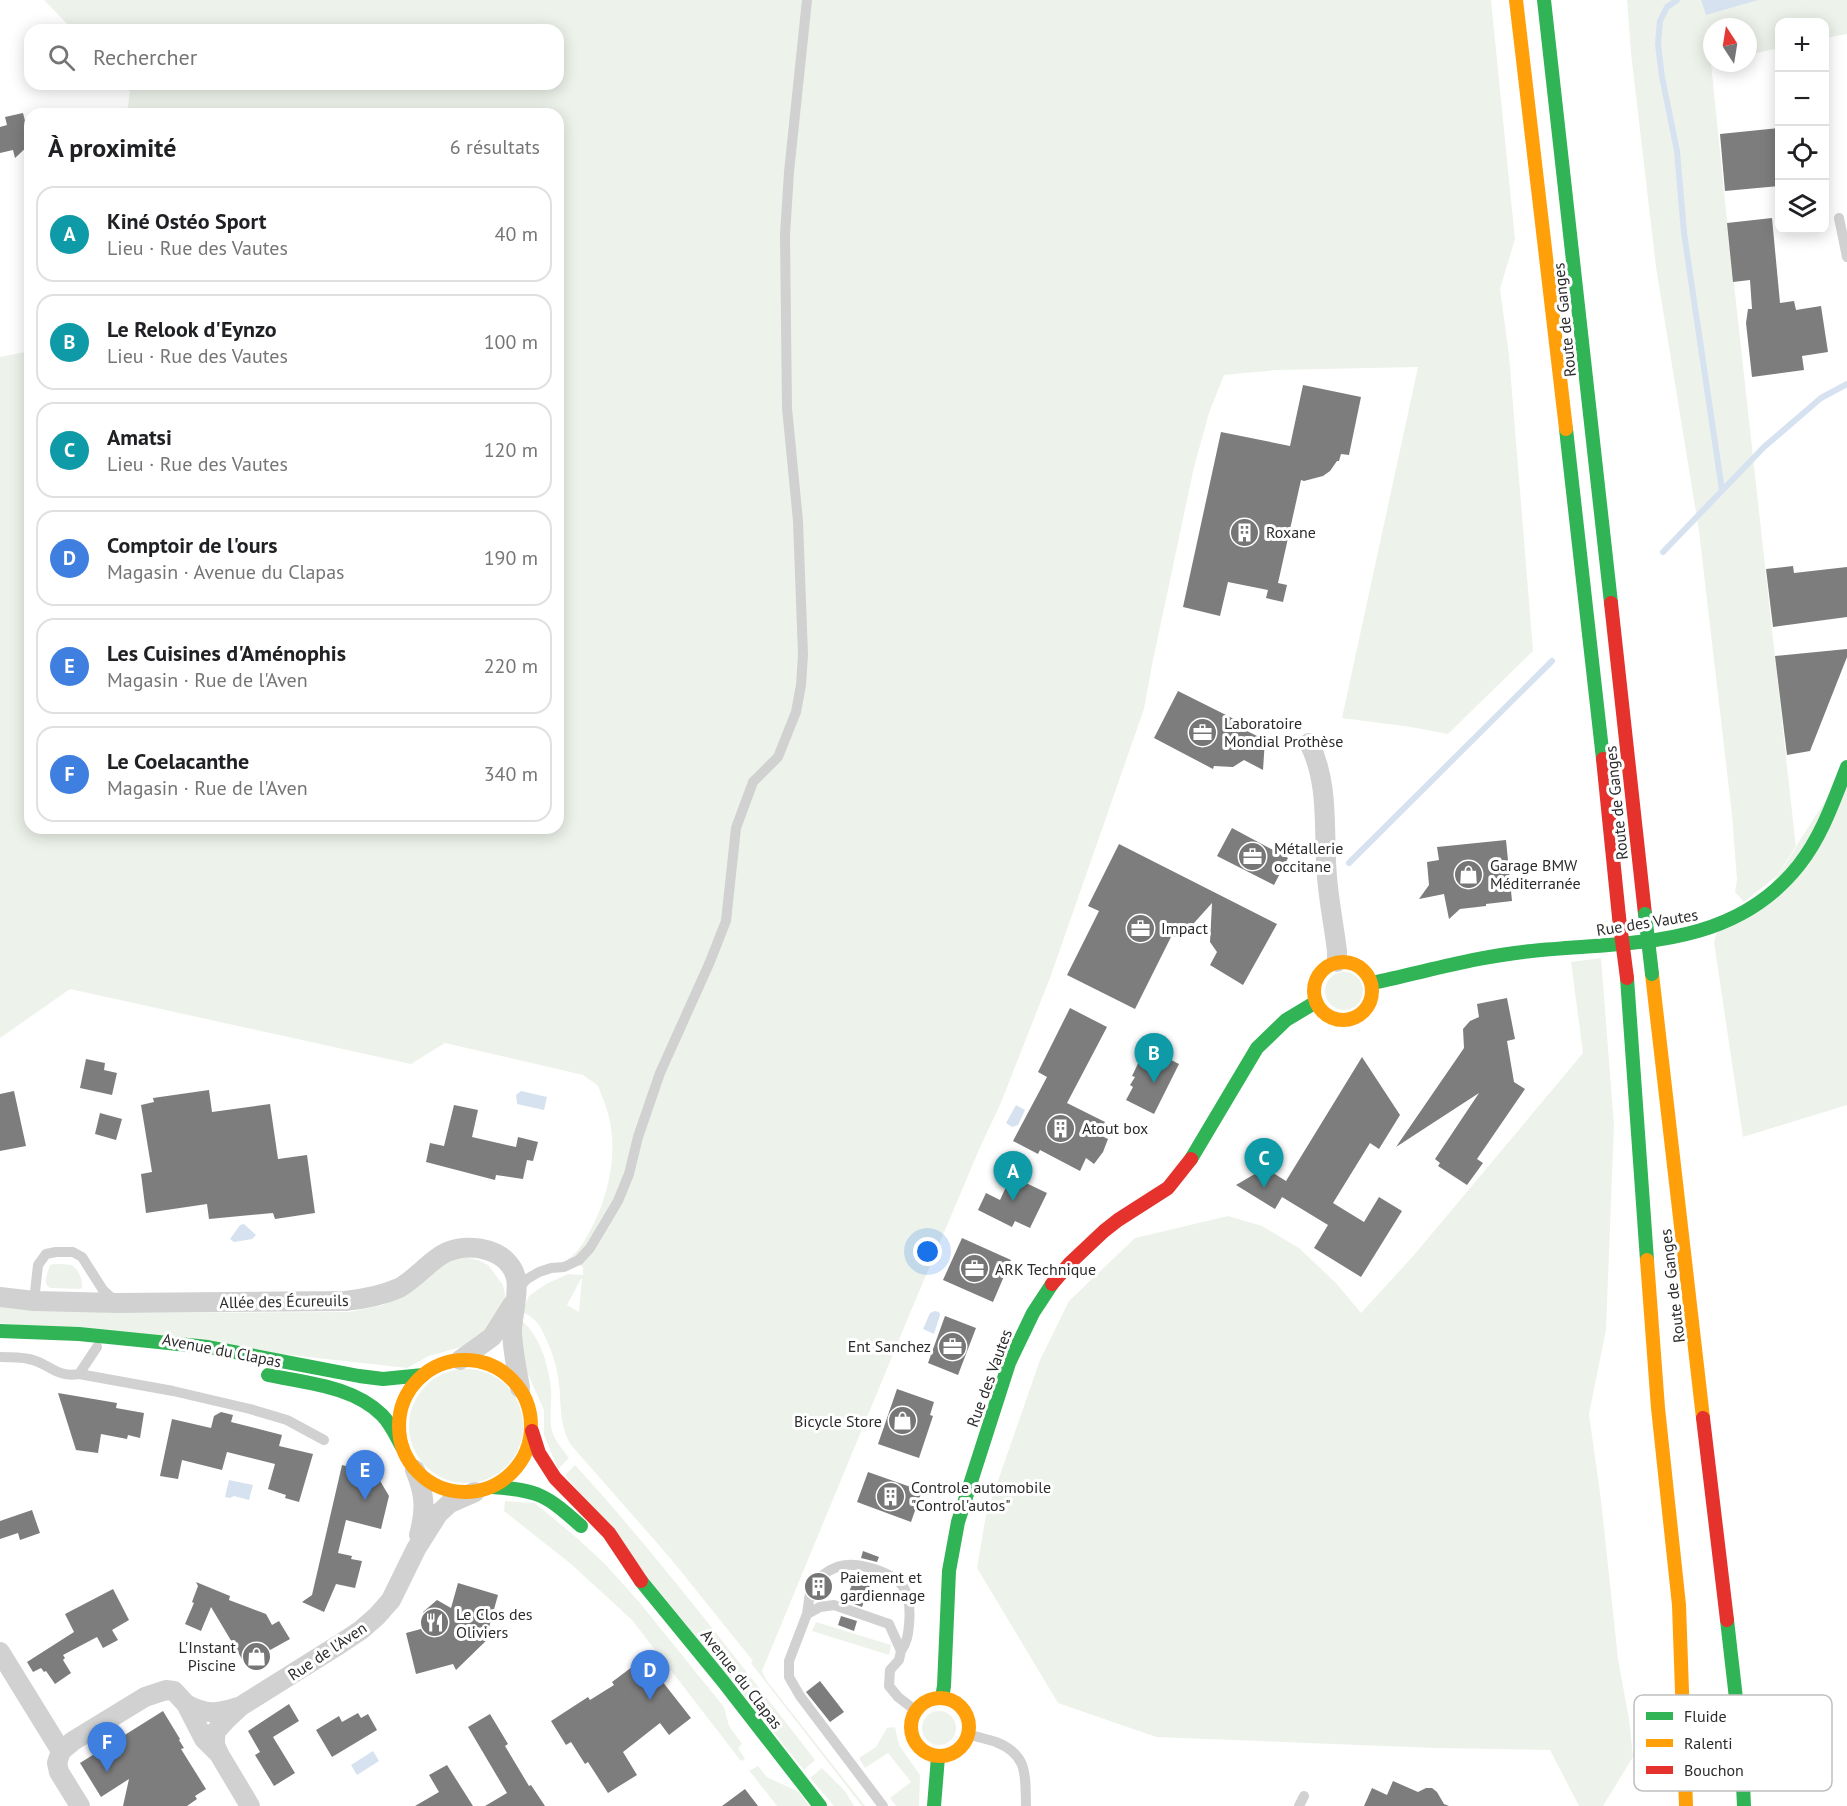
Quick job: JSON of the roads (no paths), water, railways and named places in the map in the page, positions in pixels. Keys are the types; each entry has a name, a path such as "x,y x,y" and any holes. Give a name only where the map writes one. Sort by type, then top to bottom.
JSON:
{"main road":[{"name":"Route de Ganges","path":"1516,0 1589,628 1619,917 1628,978 1658,1408 1679,1605"},
{"name":"Route de Ganges","path":"1544,0 1645,915 1736,1695"},
{"name":"Rue des Vautes","path":"1372,983 1498,956 1632,944 1718,927 1757,908 1786,881 1801,863 1825,821 1847,767"},
{"path":"1355,963 1368,975 1372,983 1372,998 1369,1005 1365,1011 1352,1018 1338,1020 1331,1017 1316,1002 1314,987 1319,974 1330,964 1355,963"},
{"name":"Rue des Vautes","path":"942,1698 951,1552 1002,1383 1018,1340 1029,1319 1064,1269 1087,1247 1117,1221 1160,1194 1175,1181 1192,1160 1261,1044 1284,1023 1316,1002"},
{"name":"Avenue du Clapas","path":"6,1332 41,1340 180,1358"},
{"name":"Avenue du Clapas","path":"6,1332 79,1334 208,1347 359,1377 383,1379 423,1375"},
{"path":"460,1360 472,1360 494,1366 513,1379 529,1408 532,1431 529,1447 522,1462 511,1474 483,1490 462,1493 430,1483 415,1470 402,1447 399,1423 400,1411 410,1390 423,1375 437,1366 460,1360"},
{"name":"Avenue du Clapas","path":"256,1373 344,1393 360,1400 373,1407 386,1420 402,1447"},
{"name":"Avenue du Clapas","path":"532,1431 539,1453 555,1478 609,1533 636,1574 820,1806"},
{"name":"Avenue du Clapas","path":"483,1490 528,1491 543,1497 556,1505 636,1574"},
{"path":"1674,1695 1679,1605"},
{"path":"1679,1605 1682,1695"},
{"path":"942,1698 954,1701 963,1710 968,1721 968,1734 959,1749 938,1757 927,1754 914,1743 910,1726 915,1710 927,1700 942,1698"},
{"path":"934,1806 938,1757"},
{"path":"1685,1791 1686,1806"},
{"name":"Route de Ganges","path":"1743,1791 1744,1806"}],"street":[{"path":"1309,743 1319,767 1324,793 1327,879 1337,962"},
{"name":"Allée des Écureuils","path":"0,1297 34,1301 117,1303 345,1301 371,1298 401,1287 447,1252 469,1248 488,1251 502,1256 514,1272 513,1346 520,1388"},
{"path":"460,1360 492,1337 515,1297"},
{"name":"Rue de l'Aven","path":"415,1470 420,1482 424,1505 416,1549"},
{"name":"Rue de l'Aven","path":"219,1754 215,1745 216,1731 241,1706 362,1630 391,1600 416,1549 444,1508 461,1497 483,1490"},
{"path":"0,1652 61,1751 57,1763 59,1772 80,1806"},
{"name":"Rue de l'Aven","path":"61,1751 73,1741 156,1692 166,1690 174,1692 186,1704 208,1713 218,1713 241,1706"},
{"path":"186,1704 204,1739 219,1754 242,1801"}],"lane":[{"path":"515,1297 527,1280 539,1272 564,1267 579,1260 590,1248 618,1201 629,1174 638,1137 660,1073 726,921 736,828 753,782 778,757 796,712 801,685 802,655 798,521 788,408 785,235 789,172 807,0"},
{"path":"1839,218 1847,256"},
{"path":"34,1301 38,1265 46,1254 73,1252 82,1257 103,1290 117,1303"},
{"path":"79,1374 97,1347"},
{"path":"0,1357 30,1359 68,1376 79,1374 173,1391 250,1409 287,1420 324,1440"},
{"path":"883,1806 800,1696 789,1677 789,1661 807,1614 811,1586 824,1573 838,1566 853,1564 892,1576 905,1589 910,1609 907,1642 901,1651 899,1660 890,1670 889,1686 898,1697 915,1710"},
{"path":"807,1614 820,1607 834,1605 889,1624 901,1651"},
{"path":"968,1734 1006,1747 1022,1760 1025,1769 1026,1806"}],"water":[{"path":"1701,0 1758,0 1706,15"},
{"path":"521,1091 547,1097 544,1110 517,1104 516,1095"},
{"path":"1016,1105 1025,1110 1018,1125 1012,1127 1006,1123"},
{"path":"244,1224 256,1235 252,1239 234,1242 230,1239 240,1225"},
{"path":"935,1311 940,1315 934,1334 923,1329 930,1313"},
{"path":"229,1480 253,1485 249,1500 234,1496 225,1497"},
{"path":"373,1751 379,1761 357,1775 351,1765"}],"waterway":[{"path":"1677,0 1667,7 1660,21 1658,44 1662,77 1677,151 1684,233 1722,490"},
{"path":"1663,552 1764,447 1821,398 1847,384"},
{"path":"1349,863 1552,661"}],"place":[{"name":"Roxane","path":"1245,532"},
{"name":"Laboratoire Mondial Prothèse","path":"1203,732"},
{"name":"Métallerie occitane","path":"1253,857"},
{"name":"Garage BMW Méditerranée","path":"1469,874"},
{"name":"Impact","path":"1140,928"},
{"name":"Le Relook d'Eynzo","path":"1154,1083"},
{"name":"Atout box","path":"1061,1128"},
{"name":"Amatsi","path":"1264,1188"},
{"name":"Kiné Ostéo Sport","path":"1013,1201"},
{"name":"ARK Technique","path":"974,1269"},
{"name":"Ent Sanchez","path":"952,1346"},
{"name":"Bicycle Store","path":"903,1421"},
{"name":"Controle automobile \"Control'autos\"","path":"890,1496"},
{"name":"Les Cuisines d'Aménophis","path":"365,1500"},
{"name":"Paiement et gardiennage","path":"819,1586"},
{"name":"Le Clos des Oliviers","path":"435,1623"},
{"name":"L'Instant Piscine","path":"257,1656"},
{"name":"Comptoir de l'ours","path":"650,1700"},
{"name":"Le Coelacanthe","path":"107,1772"}]}
